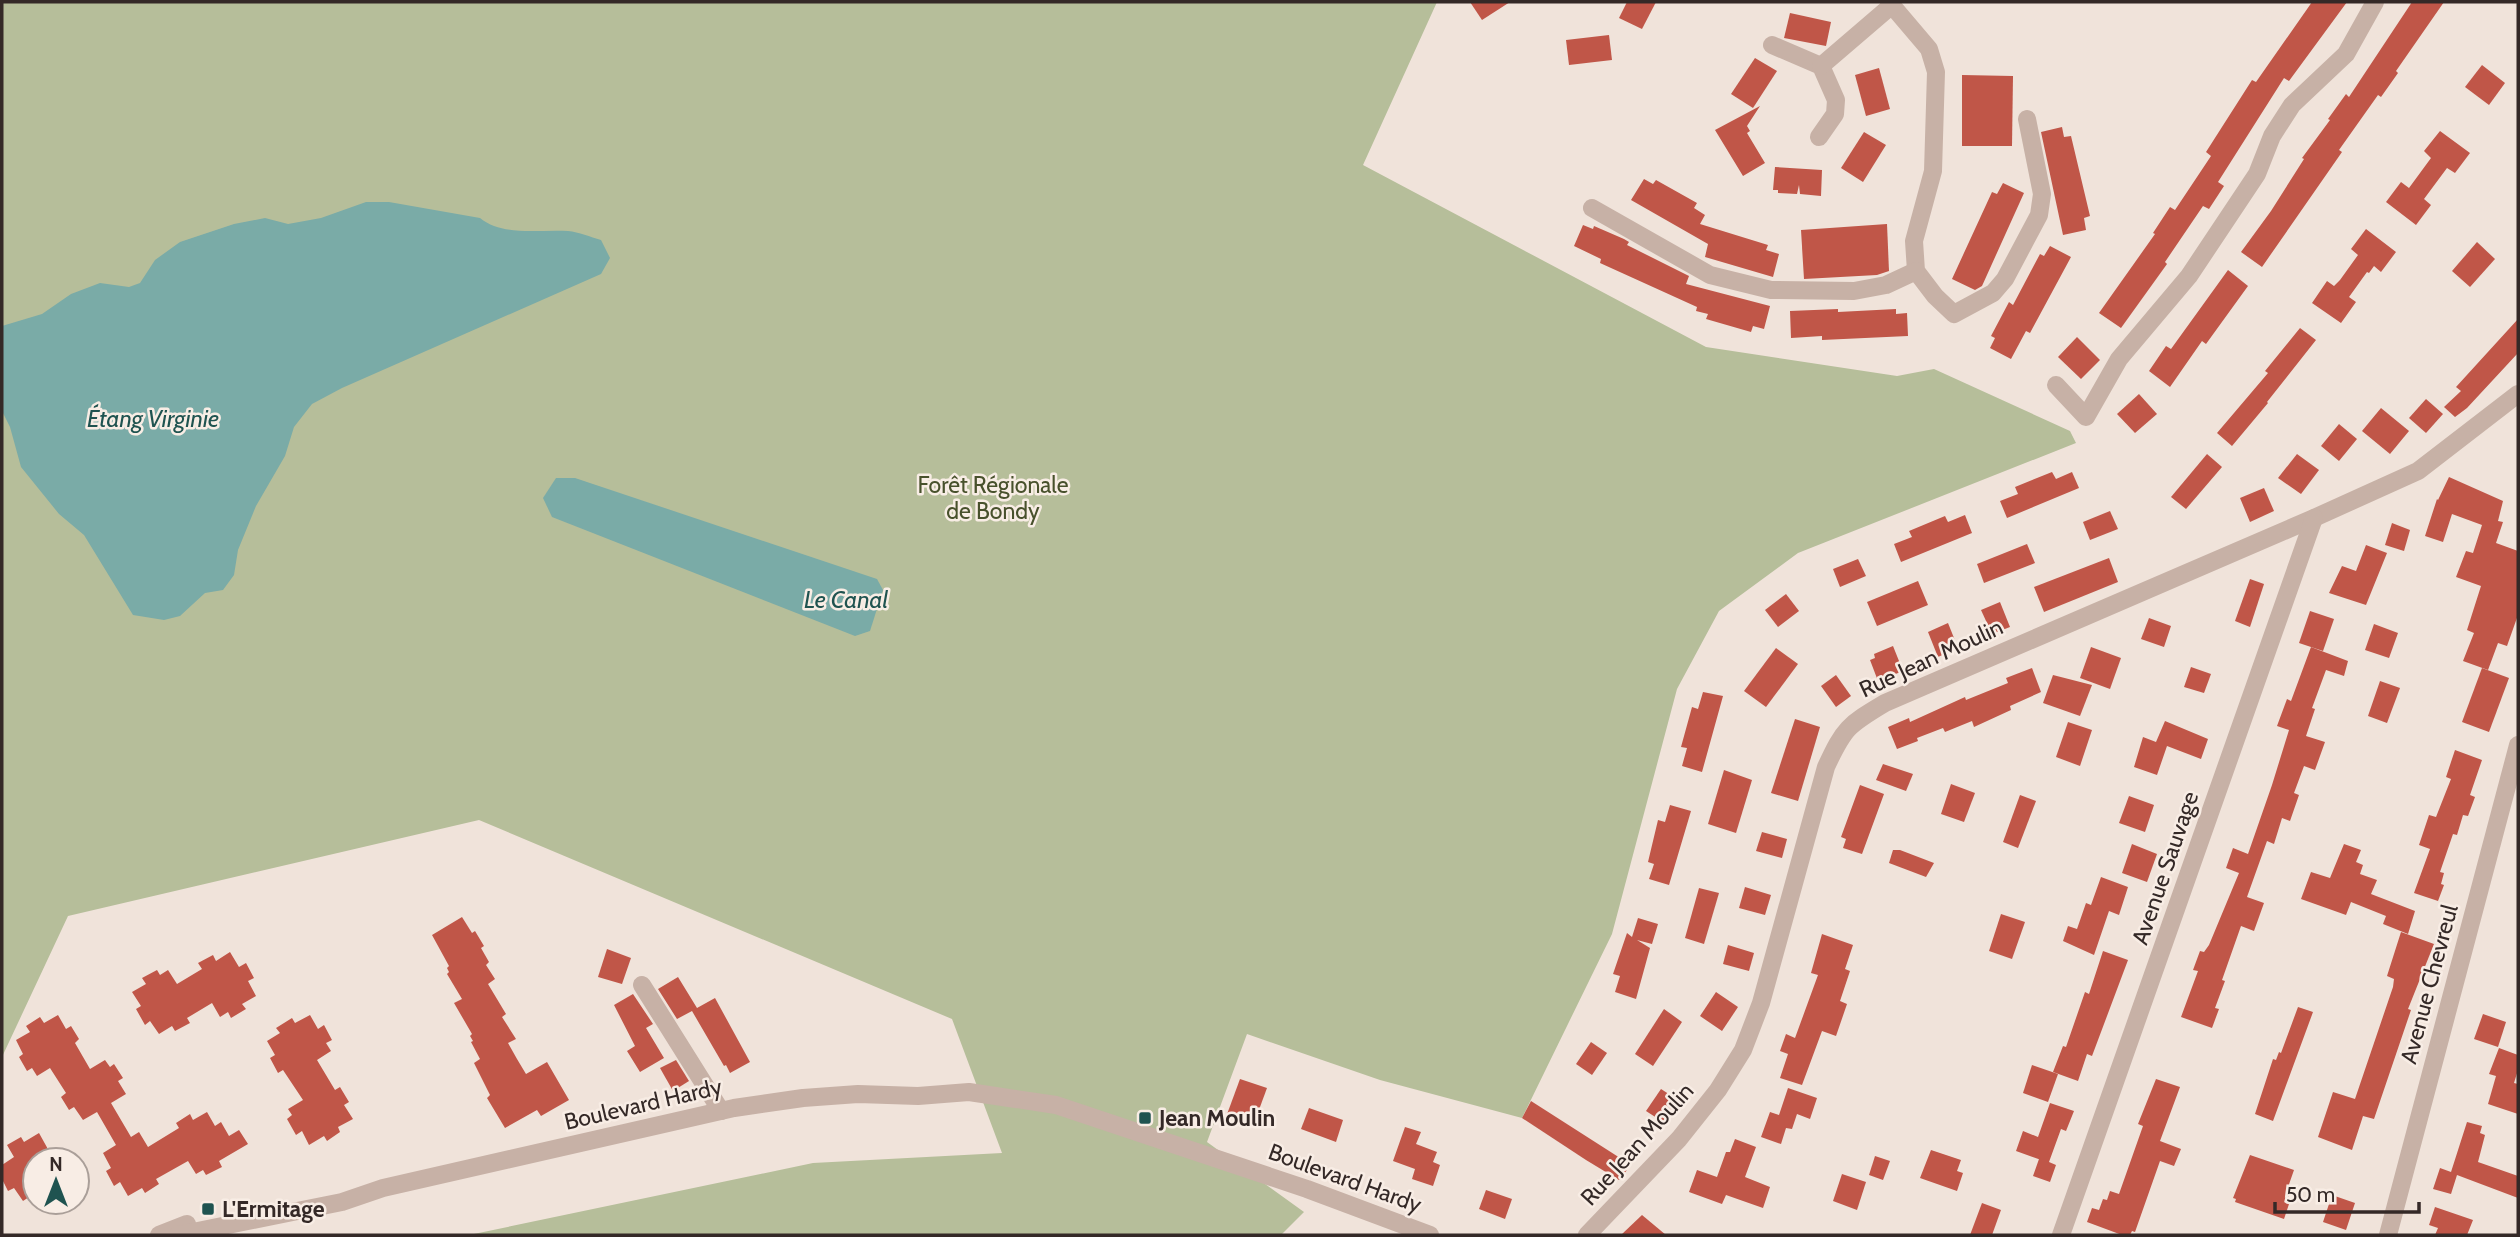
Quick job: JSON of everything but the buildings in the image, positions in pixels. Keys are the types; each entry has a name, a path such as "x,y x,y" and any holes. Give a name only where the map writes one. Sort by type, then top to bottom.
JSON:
{"street":[{"path":"2056,385 2086,417 2119,359 2189,276 2257,174 2272,136 2292,105 2346,54 2375,2"},
{"path":"1821,66 1890,4 1929,49 1936,72 1933,171 1914,241 1916,271 1935,296 1954,314 1993,293 2005,279 2039,215 2042,194 2026,119"},
{"path":"1772,45 1821,66 1836,100 1835,114 1819,137"},
{"path":"1592,208 1710,275 1771,290 1854,291 1886,285 1916,271"},
{"name":"Rue Jean Moulin","path":"1587,1235 1679,1139 1718,1090 1743,1050 1761,1003 1826,767 1841,735 1855,720 1885,703 2418,471 2518,394"},
{"name":"Avenue Sauvage","path":"2062,1235 2314,518"},
{"name":"Avenue Chevreul","path":"2388,1235 2518,745"},
{"path":"642,985 721,1111"},
{"name":"Boulevard Hardy","path":"178,1235 342,1202 383,1188 721,1111 858,1094 918,1096 937,1102 1052,1116 1082,1115 1178,1145 1430,1235"},
{"name":"Boulevard Hardy","path":"159,1235 193,1222 338,1191 383,1188"}],"green space":[{"name":"Forêt Régionale de Bondy","path":"2,2 1437,2 1363,165 1706,347 1897,376 1934,369 2070,431 2076,443 1798,553 1719,611 1677,689 1612,934 1522,1118 1380,1080 1247,1034 1207,1142 1304,1212 1281,1235 469,1235 813,1163 1002,1153 952,1019 479,820 68,916 2,1057"}],"water":[{"name":"Étang Virginie","path":"366,202 389,202 480,218 489,224 511,230 576,232 601,240 610,258 601,274 342,388 312,404 294,427 285,456 256,506 238,550 234,575 223,590 205,593 180,616 164,620 133,615 84,535 59,514 21,467 10,427 2,411 2,326 42,314 71,294 100,283 129,287 140,283 155,260 180,242 234,224 265,218 288,224 321,218"},
{"name":"Le Canal","path":"556,478 575,478 877,579 883,590 870,631 855,636 552,517 543,498"}],"place":[{"name":"Jean Moulin","path":"1145,1118"},
{"name":"L'Ermitage","path":"208,1209"}]}
